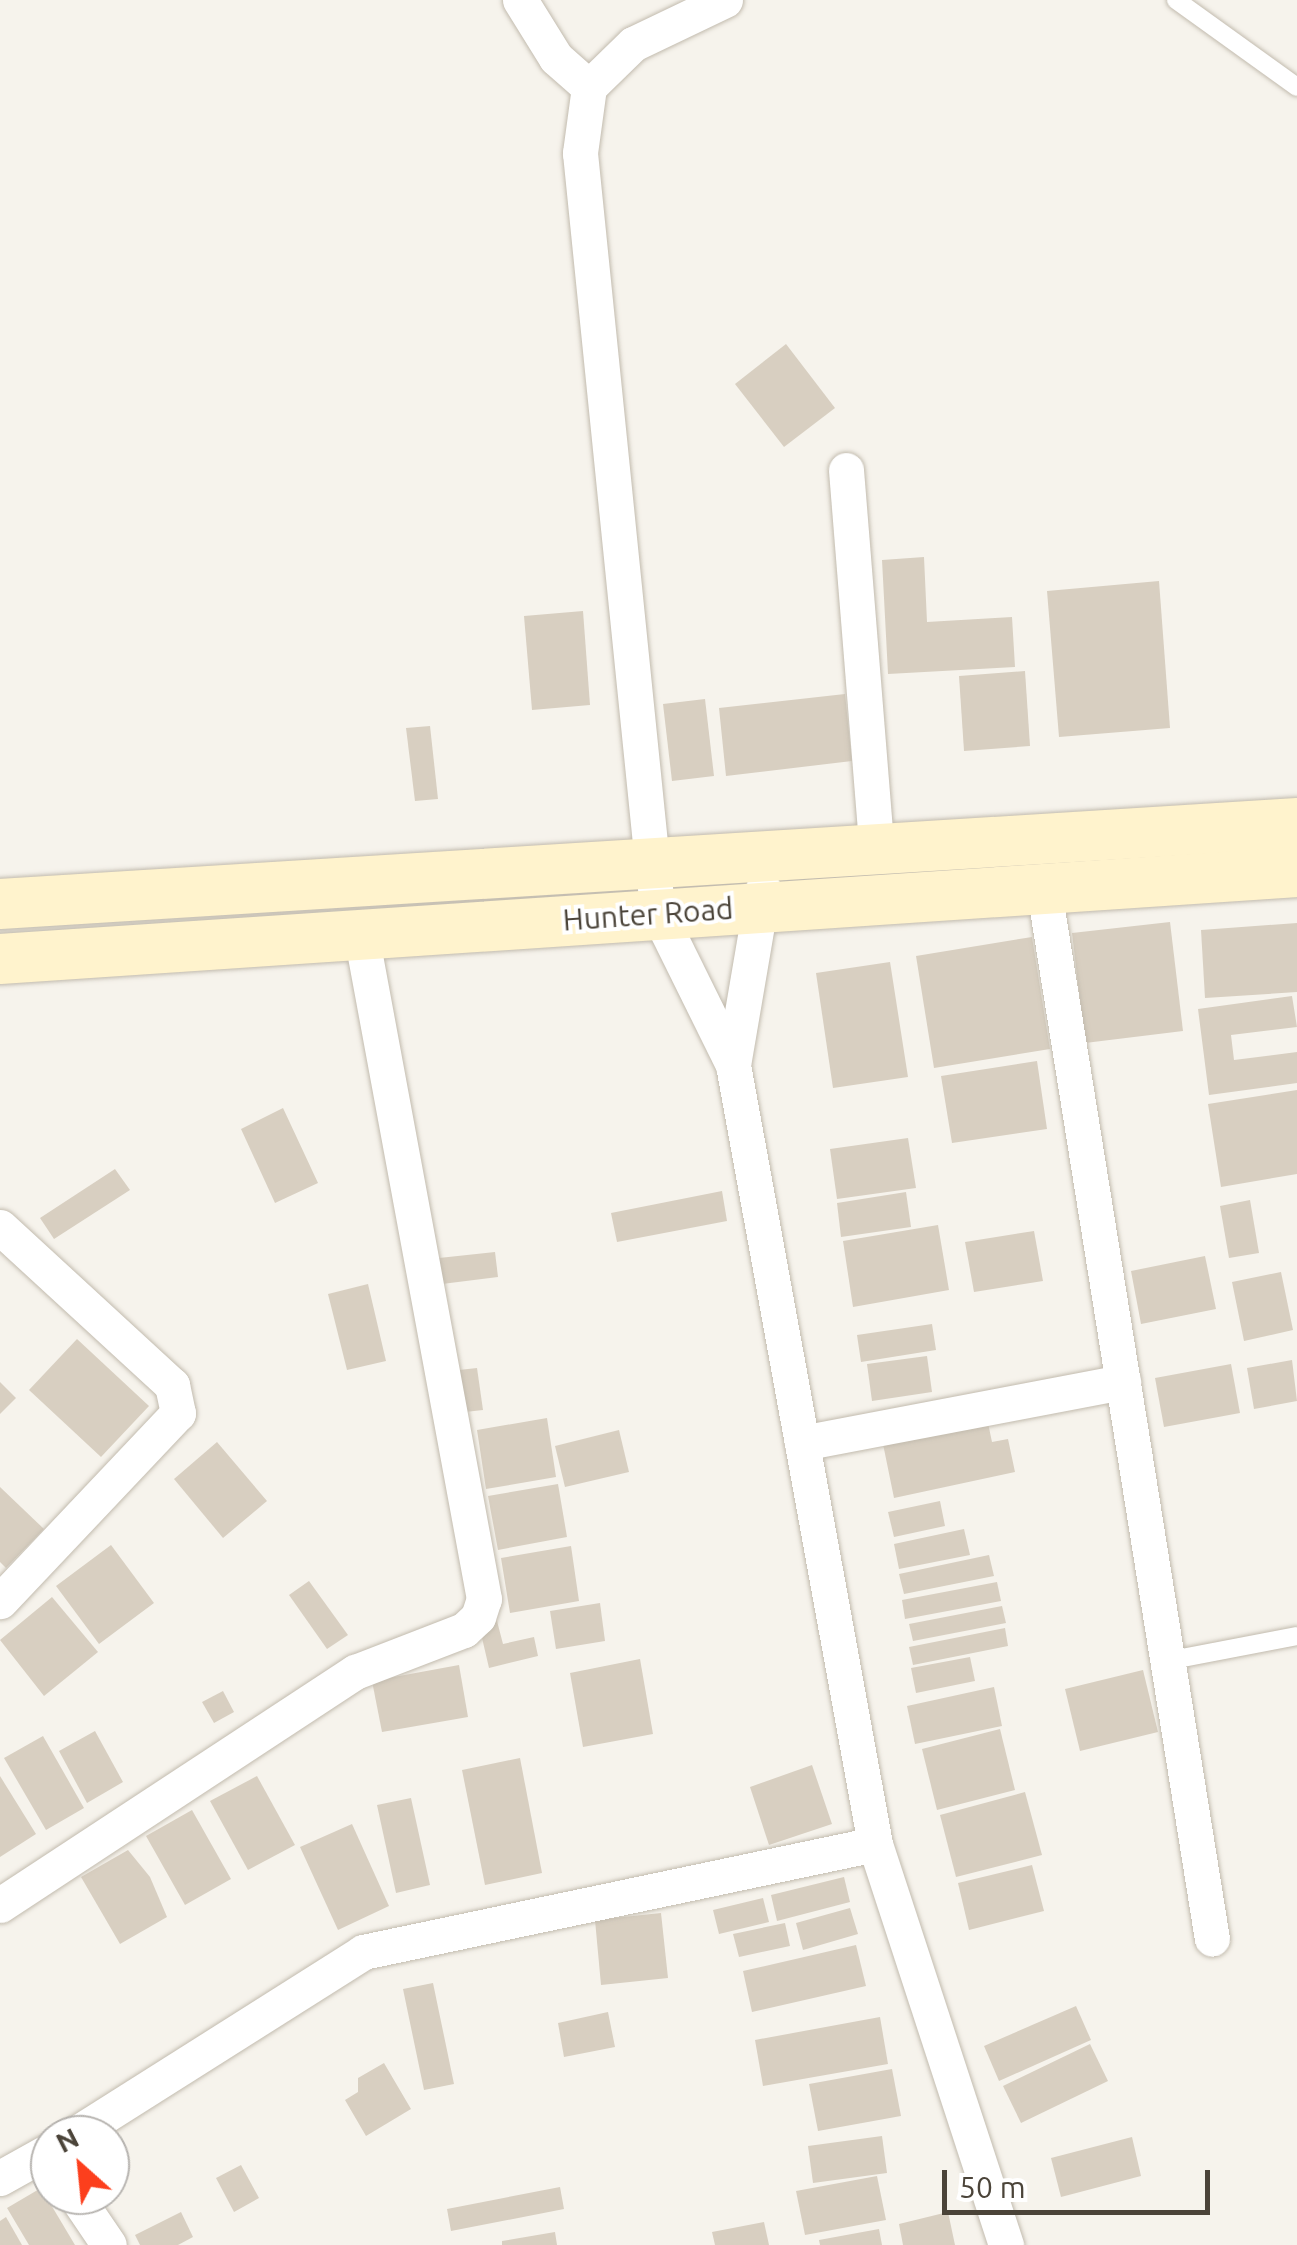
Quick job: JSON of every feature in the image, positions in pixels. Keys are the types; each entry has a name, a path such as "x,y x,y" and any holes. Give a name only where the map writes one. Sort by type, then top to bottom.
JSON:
{"main road":[{"name":"Hunter Road","path":"0,959 658,913 877,853 1297,823"},
{"name":"Hunter Road","path":"0,904 652,863 763,882 1043,884 1297,872"}],"street":[{"path":"520,0 556,58 588,87"},
{"path":"726,0 632,44 588,87 580,153 658,913 733,1065 875,1844 1006,2245"},
{"path":"846,470 877,853"},
{"path":"733,1065 763,882"},
{"path":"1043,884 1212,1939"},
{"path":"0,1905 356,1672 464,1630 478,1617 484,1599 362,934"},
{"path":"0,1227 172,1384 178,1413 0,1601"},
{"path":"802,1443 1123,1382"},
{"path":"106,2115 364,1952 875,1844"},
{"path":"0,2178 30,2162"},
{"path":"89,2215 109,2245"}],"lane":[{"path":"1176,0 1297,87"},
{"path":"1168,1662 1297,1636"}],"building":[{"path":"786,344 835,408 784,447 735,384"},
{"path":"924,557 927,622 1012,617 1015,667 888,674 882,560"},
{"path":"1159,581 1170,728 1059,737 1047,591"},
{"path":"583,611 590,705 532,710 524,616"},
{"path":"1025,671 1030,746 964,751 959,676"},
{"path":"845,694 852,761 726,776 719,708"},
{"path":"705,699 714,776 672,781 663,704"},
{"path":"430,726 438,799 415,801 406,728"},
{"path":"1170,922 1183,1031 1085,1043 1072,933"},
{"path":"1297,923 1297,992 1205,998 1201,930"},
{"path":"1032,937 1050,1049 934,1068 916,956"},
{"path":"890,962 908,1077 833,1088 816,973"},
{"path":"1292,996 1297,1027 1231,1035 1234,1060 1297,1052 1297,1083 1209,1095 1198,1009"},
{"path":"1037,1061 1047,1129 952,1143 941,1076"},
{"path":"1297,1090 1297,1174 1221,1187 1208,1104"},
{"path":"283,1108 318,1183 275,1203 241,1129"},
{"path":"908,1138 916,1188 837,1199 830,1149"},
{"path":"115,1169 130,1190 54,1239 40,1218"},
{"path":"722,1191 727,1221 617,1242 611,1213"},
{"path":"906,1192 911,1227 841,1237 837,1203"},
{"path":"1250,1200 1259,1253 1229,1258 1220,1206"},
{"path":"938,1225 949,1290 853,1307 843,1241"},
{"path":"1034,1231 1043,1281 974,1292 965,1242"},
{"path":"495,1252 498,1277 442,1284 439,1258"},
{"path":"1205,1256 1216,1309 1141,1324 1131,1271"},
{"path":"1281,1272 1293,1330 1244,1341 1232,1282"},
{"path":"368,1284 386,1361 347,1370 328,1294"},
{"path":"932,1324 936,1350 861,1362 857,1335"},
{"path":"77,1339 149,1406 101,1457 29,1390"},
{"path":"927,1356 932,1392 872,1401 867,1364"},
{"path":"1292,1360 1297,1401 1254,1409 1247,1368"},
{"path":"1231,1364 1240,1413 1164,1427 1155,1378"},
{"path":"477,1368 483,1410 465,1412 459,1370"},
{"path":"0,1382 16,1398 0,1414"},
{"path":"547,1418 556,1477 486,1489 477,1430"},
{"path":"988,1423 992,1442 1008,1439 1015,1472 894,1498 883,1444"},
{"path":"619,1430 629,1472 565,1487 555,1446"},
{"path":"217,1442 267,1501 223,1538 174,1479"},
{"path":"558,1484 567,1537 498,1550 488,1496"},
{"path":"0,1487 44,1529 6,1568 0,1562"},
{"path":"940,1501 945,1526 894,1537 888,1512"},
{"path":"964,1529 970,1555 899,1569 894,1544"},
{"path":"111,1545 154,1603 99,1644 56,1586"},
{"path":"571,1546 579,1601 510,1613 501,1558"},
{"path":"989,1555 994,1576 904,1594 899,1574"},
{"path":"309,1581 348,1635 327,1649 289,1595"},
{"path":"997,1582 1001,1601 905,1619 902,1600"},
{"path":"52,1597 98,1652 44,1696 0,1640"},
{"path":"600,1603 605,1641 556,1649 550,1611"},
{"path":"1002,1606 1006,1623 913,1641 909,1624"},
{"path":"497,1621 503,1644 534,1637 538,1656 489,1668 479,1625"},
{"path":"1005,1628 1008,1646 913,1665 909,1647"},
{"path":"970,1657 975,1681 916,1693 911,1668"},
{"path":"640,1659 653,1734 583,1747 570,1673"},
{"path":"459,1665 468,1717 382,1732 372,1681"},
{"path":"1143,1670 1158,1732 1080,1751 1065,1689"},
{"path":"994,1687 1002,1726 915,1744 907,1706"},
{"path":"223,1691 234,1712 214,1723 202,1702"},
{"path":"1000,1729 1015,1790 937,1810 922,1749"},
{"path":"95,1731 123,1782 87,1803 59,1751"},
{"path":"43,1736 84,1808 46,1830 4,1758"},
{"path":"520,1758 542,1873 485,1885 462,1770"},
{"path":"812,1765 832,1824 769,1845 750,1787"},
{"path":"0,1776 36,1834 0,1857"},
{"path":"257,1776 295,1845 248,1870 210,1801"},
{"path":"1025,1792 1042,1855 956,1877 940,1815"},
{"path":"411,1798 430,1885 396,1893 377,1805"},
{"path":"192,1810 231,1879 185,1905 146,1836"},
{"path":"352,1824 389,1906 338,1930 300,1847"},
{"path":"128,1850 150,1877 167,1917 120,1944 81,1877"},
{"path":"1032,1865 1044,1911 969,1930 958,1883"},
{"path":"844,1877 850,1902 777,1921 771,1895"},
{"path":"763,1898 769,1922 719,1934 713,1910"},
{"path":"850,1908 858,1934 803,1950 796,1923"},
{"path":"661,1913 668,1978 601,1985 595,1920"},
{"path":"785,1923 790,1946 739,1957 733,1934"},
{"path":"856,1945 866,1986 752,2012 743,1971"},
{"path":"433,1983 454,2084 424,2090 403,1989"},
{"path":"1076,2006 1091,2040 999,2081 984,2046"},
{"path":"608,2012 615,2047 564,2057 558,2023"},
{"path":"880,2017 888,2064 763,2086 755,2040"},
{"path":"1090,2044 1108,2081 1021,2123 1003,2086"},
{"path":"384,2063 411,2109 366,2136 345,2100 358,2092 358,2078"},
{"path":"892,2069 901,2116 818,2131 809,2084"},
{"path":"882,2136 887,2173 813,2183 808,2146"},
{"path":"1132,2137 1141,2176 1061,2197 1051,2158"},
{"path":"241,2165 259,2198 234,2212 216,2178"},
{"path":"877,2176 886,2220 805,2235 796,2191"},
{"path":"560,2187 564,2209 451,2231 447,2209"},
{"path":"30,2194 30,2215 57,2215 75,2245 29,2245 7,2208"},
{"path":"181,2212 193,2237 178,2245 140,2245 135,2235"},
{"path":"948,2212 955,2245 903,2245 899,2224"},
{"path":"6,2217 22,2245 0,2245 0,2221"},
{"path":"764,2222 769,2245 715,2245 712,2232"},
{"path":"879,2229 882,2245 820,2245 819,2240"},
{"path":"555,2232 557,2245 502,2245 502,2241"}]}
